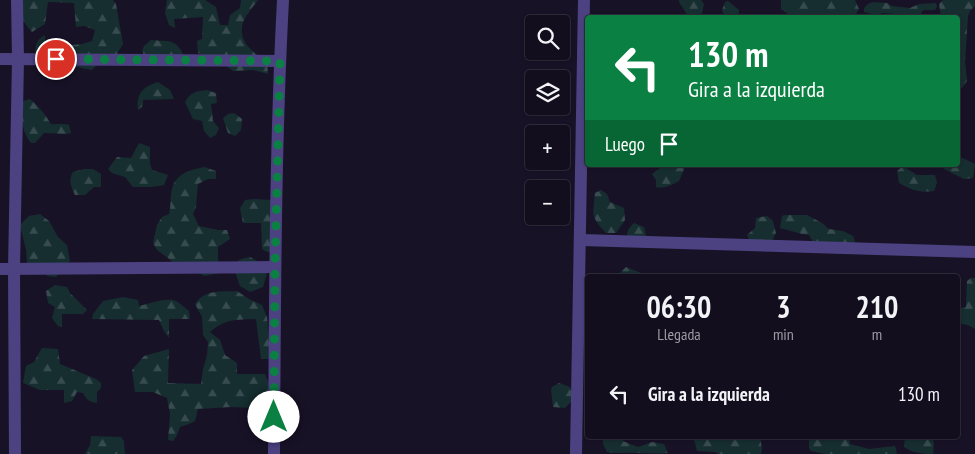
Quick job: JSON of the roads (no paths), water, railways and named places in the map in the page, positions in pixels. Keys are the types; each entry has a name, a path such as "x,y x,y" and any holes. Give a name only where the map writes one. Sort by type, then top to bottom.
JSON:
{"street":[{"path":"15,454 14,268 18,59 17,0"},
{"path":"274,454 275,267 283,0"},
{"path":"576,454 584,0"},
{"path":"0,59 280,61"},
{"path":"581,240 975,252"},
{"path":"0,269 275,267"}]}
